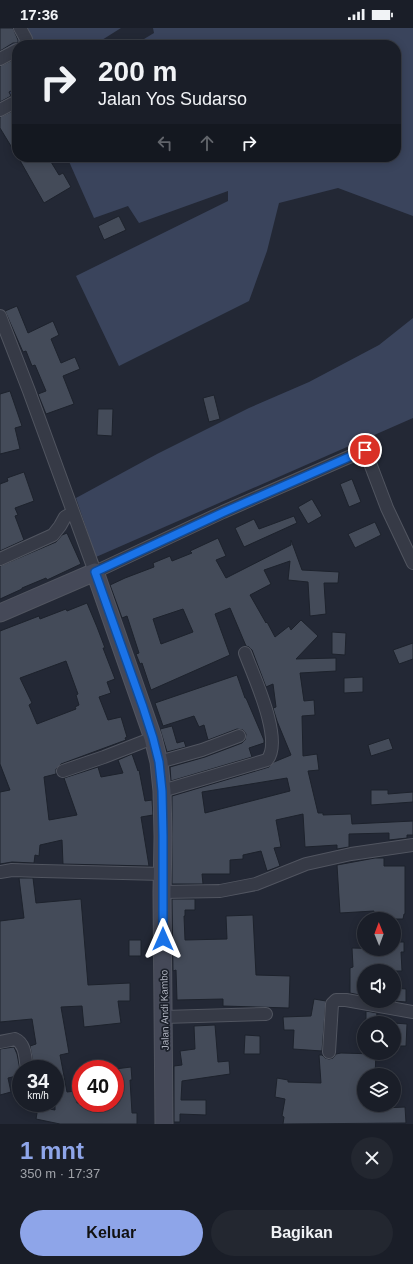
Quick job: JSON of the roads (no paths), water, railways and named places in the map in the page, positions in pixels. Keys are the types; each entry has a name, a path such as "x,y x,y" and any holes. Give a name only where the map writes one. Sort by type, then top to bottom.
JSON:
{"street":[{"path":"20,28 26,40"},
{"path":"0,58 12,52"},
{"path":"0,110 12,104"},
{"path":"0,316 3,332 30,391 72,513 95,572"},
{"path":"0,613 95,572 224,512 365,450 387,508 413,563"},
{"path":"0,559 53,535 65,517 72,513"},
{"name":"Jalan Andi Kambo","path":"95,572 153,738 159,762 162,791 164,1124"},
{"path":"162,791 267,760 270,756 273,744 271,723 245,653"},
{"path":"159,762 202,750 239,736"},
{"path":"63,771 153,738"},
{"path":"162,892 220,891 256,884 306,864 351,854 413,846"},
{"path":"0,872 12,870 42,870 163,874"},
{"path":"329,1052 332,1004 336,1000 346,1000 413,1012"},
{"path":"164,1017 266,1014"},
{"path":"0,1042 15,1039 21,1043 24,1047 26,1060"}],"water":[{"path":"0,28 121,28 102,40 12,40 12,95 0,101"},
{"path":"153,28 413,28 413,216 338,188 279,203 267,251 249,301 119,366 76,276 228,201 228,191 139,223 128,206 94,218 69,162 401,162 401,40 142,40 154,33"},
{"path":"413,318 413,418 96,557 76,498 157,454 249,408 309,382 379,345"}]}
